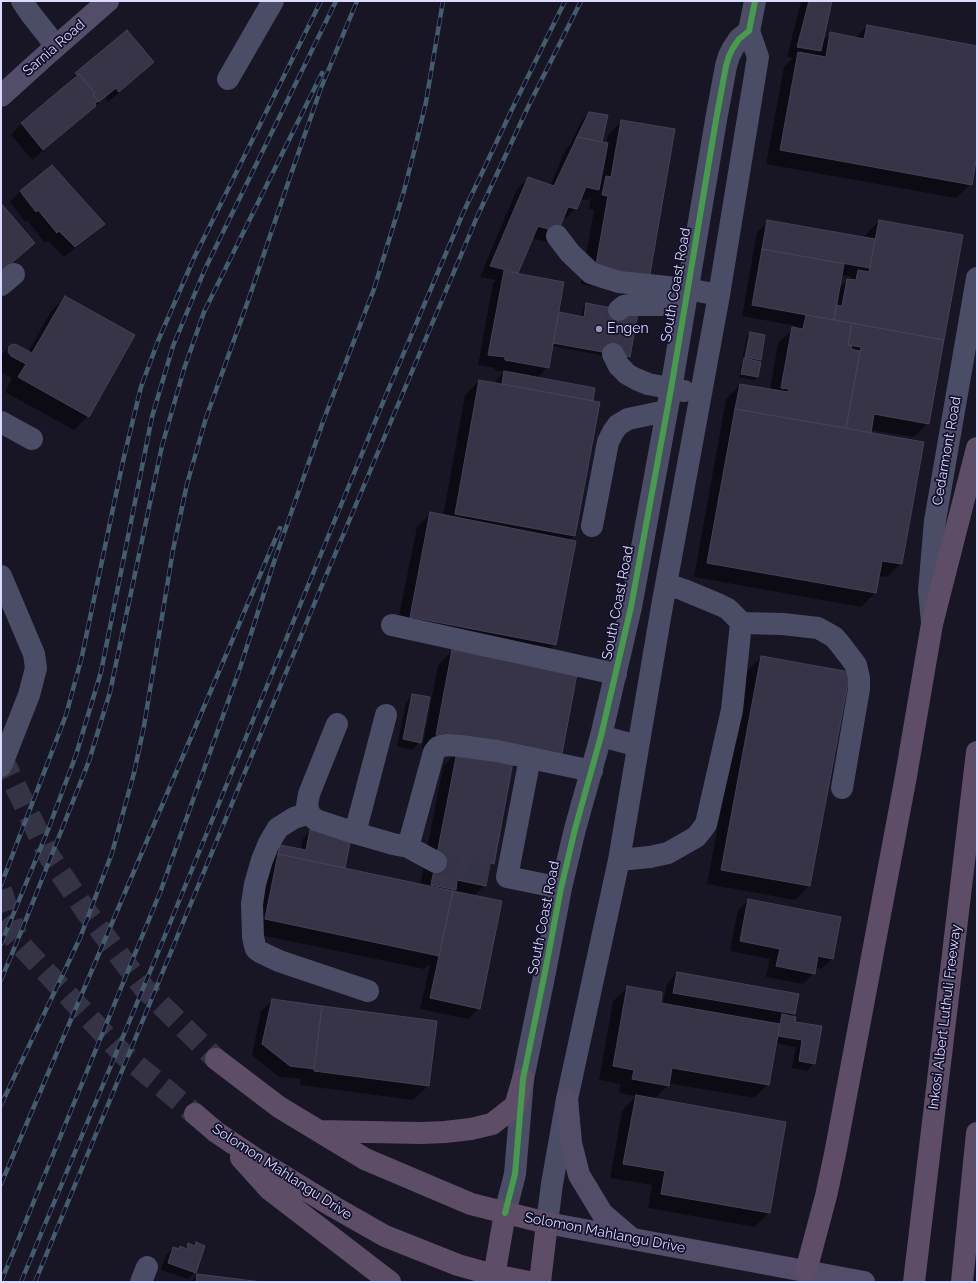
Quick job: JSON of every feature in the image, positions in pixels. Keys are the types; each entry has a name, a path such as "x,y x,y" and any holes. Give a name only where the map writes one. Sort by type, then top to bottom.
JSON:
{"highway":[{"path":"806,1271 826,1196 835,1154 903,792 932,624 977,448"},
{"name":"Inkosi Albert Luthuli Freeway","path":"914,1282 977,752"},
{"name":"Solomon Mahlangu Drive","path":"216,1059 279,1107 365,1159 471,1204 547,1223"},
{"path":"318,1131 421,1134 465,1130 492,1124 515,1106 523,1079"},
{"name":"Solomon Mahlangu Drive","path":"195,1114 216,1132 259,1161 328,1204 385,1236 493,1278 529,1282"},
{"path":"216,1132 269,1189 390,1282"},
{"path":"962,1282 977,1133"},
{"name":"South Coast Road","path":"493,1278 505,1213"},
{"path":"540,1282 547,1223"},
{"path":"966,1238 977,1282"}],"main road":[{"name":"Sarnia Road","path":"1,96 108,1"},
{"path":"1,80 50,51"},
{"path":"567,1099 570,1143 579,1175 602,1213 632,1238"},
{"name":"Solomon Mahlangu Drive","path":"547,1223 864,1282"}],"street":[{"path":"22,1 50,51"},
{"path":"228,80 273,1"},
{"path":"547,1223 552,1184 567,1099 619,860 661,612 719,295 758,57 749,31 755,1"},
{"name":"South Coast Road","path":"505,1213 515,1174 523,1079 546,972 561,888 575,829 601,736 631,607 671,388 703,193 729,56 739,39 749,31"},
{"path":"716,120 747,126"},
{"path":"703,193 735,199"},
{"path":"557,236 570,253 591,273 619,282 686,297"},
{"name":"Cedarmont Road","path":"932,624 929,591 935,521 977,278"},
{"path":"620,310 624,306 629,305 686,297 719,295"},
{"path":"613,354 619,366 627,374 636,379 648,384 701,394"},
{"path":"592,526 608,442 613,432 618,425 628,419 666,411"},
{"path":"1,422 32,440"},
{"path":"1,576 34,654 36,668 29,695 1,766"},
{"path":"619,860 650,857 668,853 696,838 706,824 732,710 740,623 735,614 720,605 667,584"},
{"path":"631,607 661,612"},
{"path":"740,623 783,624 818,628 834,638 856,665 859,678 859,689 842,788"},
{"path":"392,625 616,674"},
{"path":"355,833 386,715"},
{"path":"337,724 309,794 307,806 310,816 316,820 355,833 408,847 436,862"},
{"path":"601,736 638,746"},
{"path":"408,847 434,752 438,747 447,745 497,751 592,771"},
{"path":"530,758 498,875 561,888"},
{"path":"309,813 294,818 278,828 269,843 262,860 255,884 252,904 253,937 255,946 260,952 279,961 368,990"}],"building":[{"path":"809,1 832,1 821,51 797,47"},
{"path":"867,25 977,46 977,155 972,185 780,150 798,52 826,57 830,32 864,39"},
{"path":"127,30 154,62 119,92 116,88 99,102 93,95 95,93 79,74 78,76 75,73"},
{"path":"79,74 95,93 93,95 98,101 95,104 96,106 43,150 21,123"},
{"path":"589,112 608,115 602,142 577,137"},
{"path":"621,120 675,129 649,280 595,270 608,196 602,195 606,176 611,177"},
{"path":"577,137 608,143 599,190 586,187 577,209 568,207 558,232 538,226 518,273 490,266 528,177 554,186"},
{"path":"52,165 105,224 75,247 59,231 57,233 38,210 36,212 20,191"},
{"path":"1,203 35,243 1,272"},
{"path":"767,220 875,239 870,268 762,249"},
{"path":"879,220 963,235 944,340 834,320 836,305 842,306 847,279 856,280 858,270 869,272"},
{"path":"762,249 844,264 834,320 752,305"},
{"path":"504,271 564,282 549,368 505,360 505,357 488,355"},
{"path":"65,296 135,335 89,417 18,377 26,364 11,356 8,352 9,346 13,344 32,353"},
{"path":"586,303 638,313 630,357 553,343 559,312 584,317"},
{"path":"806,315 852,323 848,345 852,345 851,349 860,351 846,428 735,409 740,384 788,392 789,389 781,388 792,327 803,329"},
{"path":"852,323 944,340 929,424 874,414 871,433 846,428 861,347 848,345"},
{"path":"750,332 765,335 761,360 745,357"},
{"path":"744,358 761,362 758,377 741,374"},
{"path":"504,371 595,388 593,401 502,384"},
{"path":"479,380 600,402 575,536 455,514"},
{"path":"735,409 924,442 902,564 882,561 876,593 707,563"},
{"path":"430,512 576,541 556,645 410,617"},
{"path":"452,650 577,674 561,759 436,735"},
{"path":"761,656 850,672 810,886 721,870"},
{"path":"412,694 430,697 421,743 403,739"},
{"path":"457,752 513,762 494,864 490,863 486,886 457,880 456,890 431,885"},
{"path":"310,830 351,838 345,868 278,854 280,845 306,850"},
{"path":"278,854 453,891 439,956 265,919"},
{"path":"453,891 502,901 480,1009 430,998"},
{"path":"748,899 841,917 833,959 818,956 815,974 776,966 780,949 740,941"},
{"path":"677,972 799,994 795,1014 673,993"},
{"path":"627,986 662,992 661,1003 780,1024 769,1085 672,1068 669,1086 632,1079 634,1070 613,1066"},
{"path":"272,999 322,1006 314,1069 290,1066 262,1044"},
{"path":"322,1006 437,1021 429,1086 314,1071"},
{"path":"782,1014 796,1017 795,1022 822,1026 815,1064 799,1061 802,1040 778,1036"},
{"path":"636,1095 786,1122 770,1213 661,1194 665,1171 623,1164"},
{"path":"196,1242 205,1246 196,1273 168,1263 173,1247 179,1249 180,1246 187,1249 188,1243 195,1246"},
{"path":"197,1274 262,1282 196,1282"}],"tunnel":[{"path":"613,354 613,330 619,310"},
{"path":"1,756 49,856 88,914 144,988 216,1059"},
{"path":"436,862 489,873"},
{"path":"1,890 16,935"},
{"path":"1,922 122,1053 195,1114"}],"railway":[{"path":"1,885 66,715 82,656 123,461 141,387 158,341 194,258 321,1"},
{"path":"1,944 48,830 76,755 101,672 152,417 173,346 205,269 336,1"},
{"path":"1,1105 80,938 112,853 134,773 144,726 173,550 187,484 206,418 321,88 357,1"},
{"path":"1,1282 161,890 240,668 275,559 324,419 374,289 404,191 415,148 426,102 443,1"},
{"path":"21,1282 159,950 386,395 463,213 565,1"},
{"path":"35,1282 320,590 477,217 528,107 581,1"},
{"path":"1,980 89,761 110,692 162,446 184,369 204,312 322,73"},
{"path":"1,1184 280,528"}],"cycle path":[{"path":"505,1213 515,1174 523,1079 561,888 575,829 601,736 631,607 671,389 726,66 733,48 739,39 749,31 755,1"}],"place":[{"name":"Engen","path":"599,329"}]}
